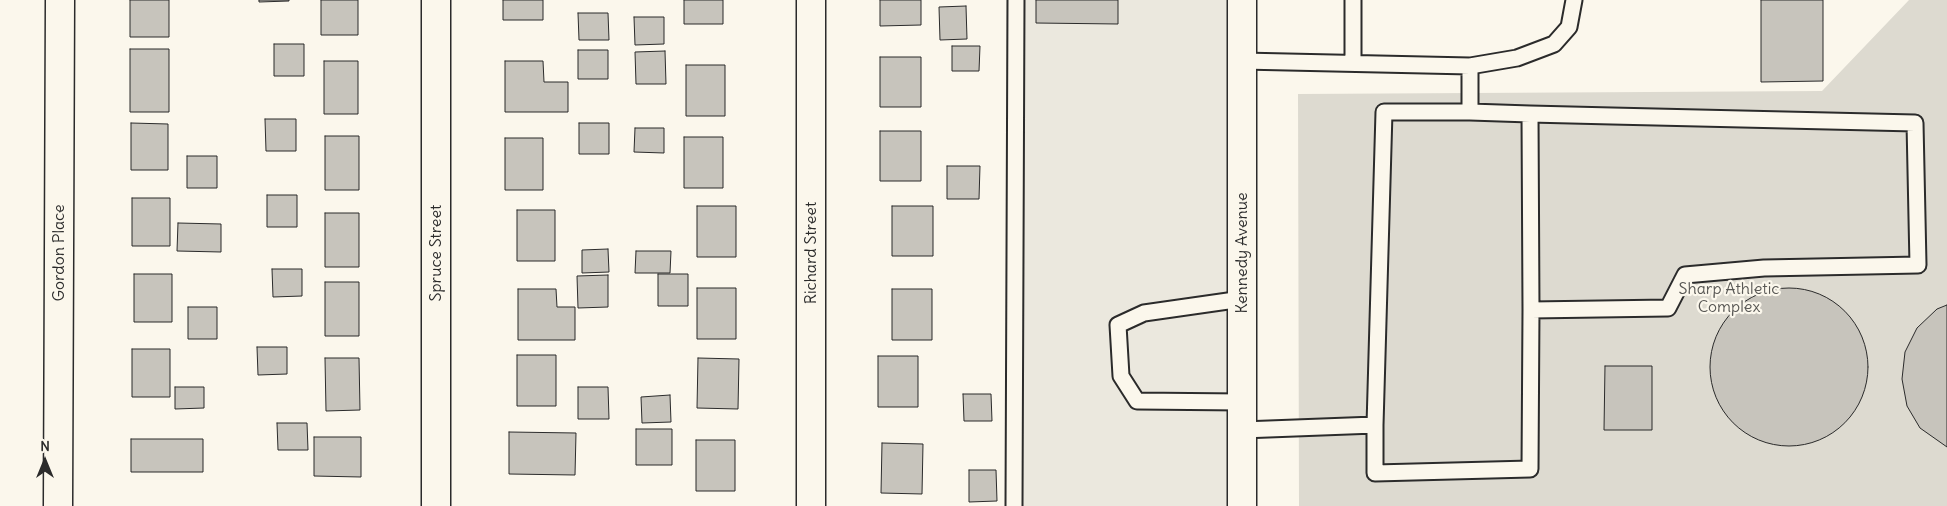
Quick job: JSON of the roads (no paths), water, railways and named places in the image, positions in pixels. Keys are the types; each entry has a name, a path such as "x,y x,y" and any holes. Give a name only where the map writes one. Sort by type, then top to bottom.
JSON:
{"street":[{"name":"Gordon Place","path":"58,506 60,0"},
{"name":"Spruce Street","path":"436,0 436,506"},
{"name":"Richard Street","path":"811,0 811,506"},
{"name":"Kennedy Avenue","path":"1242,0 1242,506"}],"lane":[{"path":"1014,506 1016,0"},
{"path":"1353,0 1353,63"},
{"path":"1242,60 1470,66 1517,58 1554,44 1569,27 1574,0"},
{"path":"1470,66 1470,112"},
{"path":"1530,114 1530,469 1375,473 1384,112 1470,112 1915,123 1918,265 1764,268 1685,275 1668,308 1531,310"},
{"path":"1242,299 1144,313 1118,324 1120,376 1137,401 1242,402"},
{"path":"1242,430 1375,425"}],"park label":[{"name":"Sharp Athletic Complex","path":"1729,298"}]}
